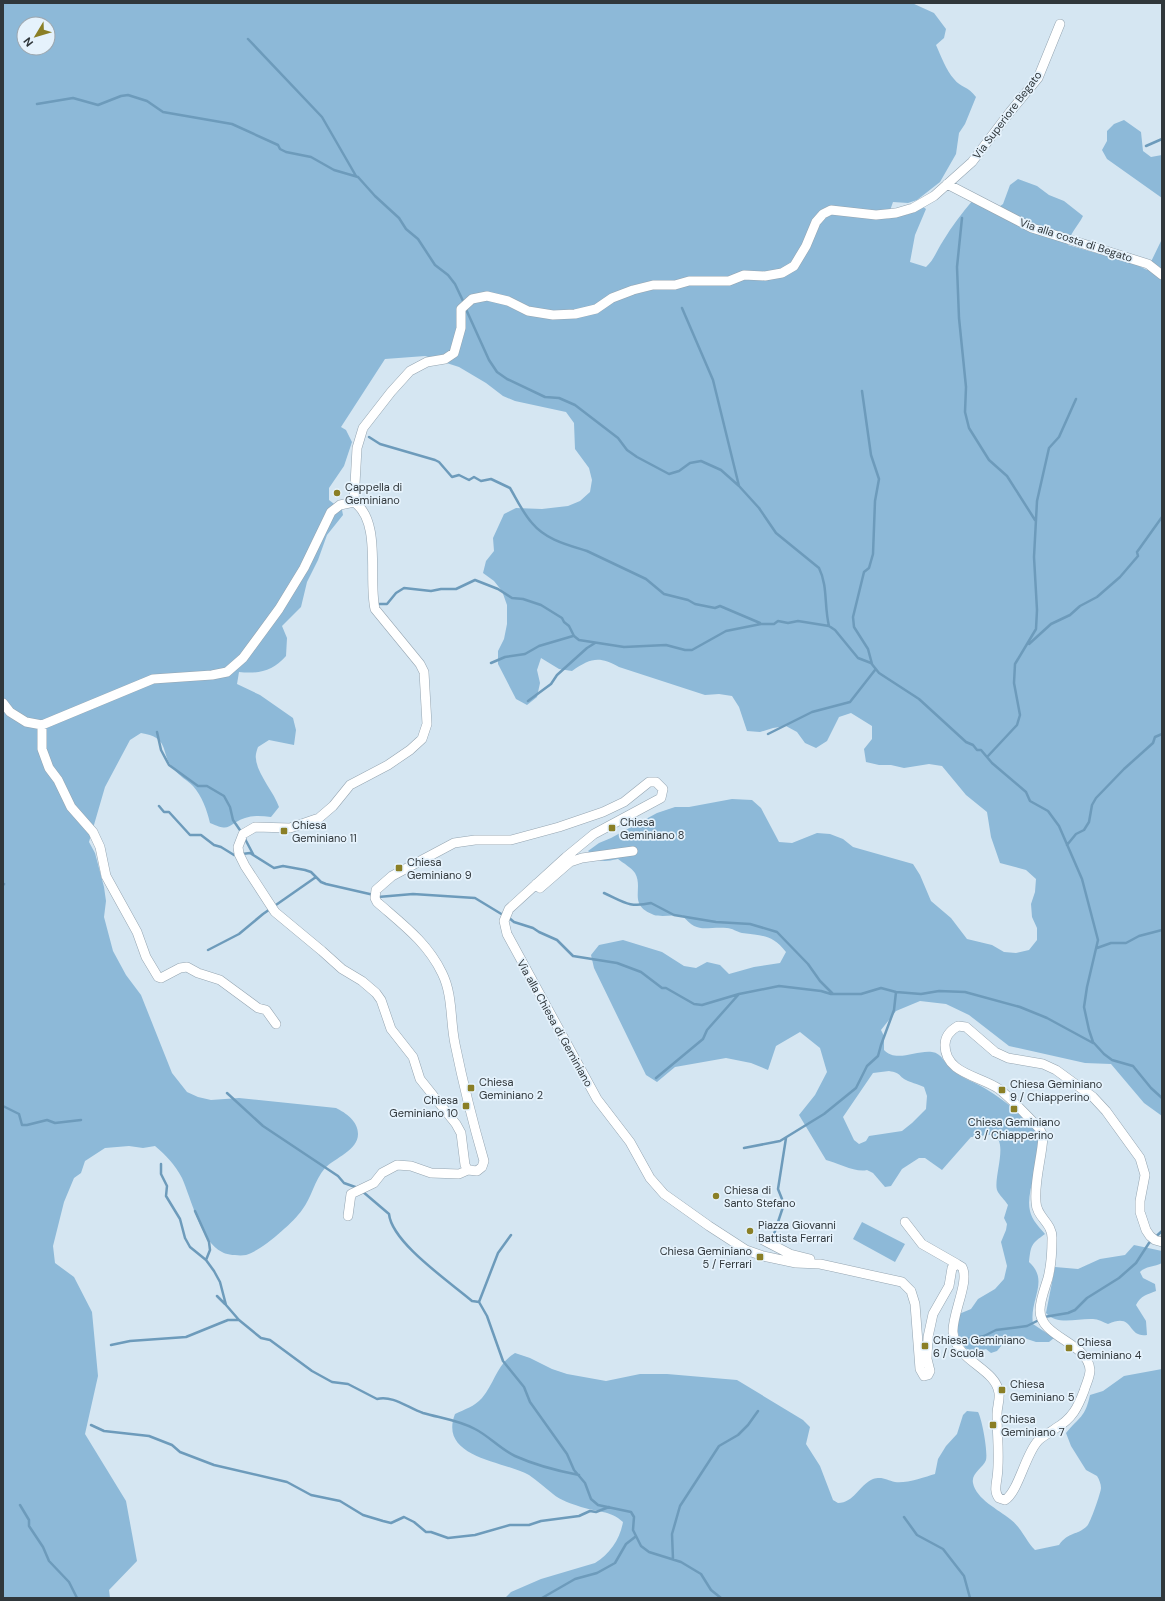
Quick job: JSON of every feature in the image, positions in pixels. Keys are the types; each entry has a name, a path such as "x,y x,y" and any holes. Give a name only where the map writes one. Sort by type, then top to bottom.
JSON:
{"street":[{"name":"Via Superiore Begato","path":"354,502 357,448 363,428 391,392 410,371 427,362 445,359 454,353 461,328 461,309 472,299 487,296 508,301 528,311 553,315 575,314 596,309 612,298 633,290 654,285 675,285 689,281 729,281 744,275 765,276 782,273 794,266 806,246 816,222 823,214 831,210 876,215 896,213 913,208 934,196 972,162 1038,78 1060,24"},
{"name":"Via alla costa di Begato","path":"951,180 1032,228 1148,264 1162,275"},
{"path":"3,703 10,712 26,722 42,725 153,679 212,675 227,672 243,658 279,609 304,568 331,512 340,505 354,502 360,506 367,517 372,539 372,598 375,609 415,656 424,672 427,724 422,739 410,750 388,765 350,786 323,816 290,828 255,827 243,834 238,847 239,854 263,895 275,912 342,969 362,981 376,992 381,1000 391,1028 413,1057 420,1079 459,1129 461,1134 464,1165 468,1170 459,1174 432,1173 411,1166 396,1165 382,1172 374,1183 351,1194 348,1216"},
{"path":"42,725 42,749 49,768 58,780 71,808 93,832 100,847 106,876 137,932 146,957 158,977 161,978 180,968 187,967 198,973 220,980 258,1008 266,1010 276,1024"},
{"name":"Via alla Chiesa di Geminiano","path":"468,1170 477,1171 482,1167 484,1161 454,1042 449,991 446,981 436,962 419,938 377,902 375,898 376,890 392,876 454,843 475,840 511,840 559,828 603,812 624,802 649,782 656,782 662,786 663,792 661,798 594,834 536,884 509,909 505,915 504,921 508,934 597,1099 630,1142 658,1188 709,1226 746,1250 772,1259 816,1262 895,1279 902,1282 909,1288 915,1304 920,1369 921,1374 924,1376 928,1375 930,1371 927,1358 928,1337 933,1314 949,1286 952,1268 957,1264"},
{"path":"536,884 540,888 570,862 582,858 633,851 623,858"},
{"path":"905,1222 916,1234 922,1244 963,1269 964,1276 953,1319 953,1333 956,1344 962,1353 996,1383 999,1393 997,1413 999,1462 996,1493 998,1498 1005,1500 1012,1495 1023,1467 1036,1443 1064,1423 1076,1410 1088,1378 1090,1368 1087,1358 1061,1338 1041,1319 1040,1310 1049,1276 1052,1238 1051,1226 1038,1212 1035,1201 1043,1136 1039,1128 999,1089 962,1072 954,1065 948,1058 945,1049 946,1038 952,1030 958,1026 966,1027 996,1052 1008,1058 1050,1067 1093,1097 1111,1117 1140,1158 1145,1175 1140,1201 1140,1212 1150,1236 1155,1240 1162,1242"},
{"path":"761,1239 790,1254 816,1262"}],"shaded area":[{"path":"3,3 912,3 934,13 946,29 944,38 936,45 944,63 957,82 976,97 965,124 959,133 956,154 940,182 917,200 908,203 893,202 887,219 909,214 922,206 926,209 915,235 910,262 926,267 961,215 973,200 992,212 1003,204 1010,185 1018,179 1037,186 1049,195 1064,201 1083,216 1072,234 1068,245 1135,264 1147,270 1162,239 1162,1116 1144,1103 1111,1064 1085,1063 1009,1046 969,1015 946,1004 920,1001 896,1011 881,1030 884,1036 884,1050 889,1054 900,1056 932,1052 938,1054 956,1073 1005,1102 1023,1117 1033,1128 1038,1137 1039,1147 1038,1158 1030,1191 1030,1211 1034,1220 1045,1234 1032,1245 1029,1262 1035,1269 1038,1276 1033,1324 1054,1338 1049,1342 1036,1342 1018,1336 1006,1340 997,1351 991,1353 986,1349 972,1353 963,1345 959,1336 959,1314 971,1309 978,1299 995,1289 1004,1279 1007,1266 1001,1242 1006,1230 1007,1224 1004,1218 1008,1205 997,1190 996,1184 1000,1149 999,1142 996,1137 990,1135 971,1137 942,1170 925,1158 919,1158 902,1169 891,1186 885,1187 873,1173 867,1170 863,1171 852,1169 826,1160 799,1115 815,1095 827,1072 820,1048 800,1032 776,1046 768,1070 751,1063 726,1058 675,1067 657,1082 646,1075 594,968 591,955 599,945 623,940 662,952 684,966 696,968 707,962 720,965 729,974 754,967 780,963 786,952 776,942 767,937 742,933 729,928 698,927 693,925 682,915 657,916 646,911 638,902 638,885 634,871 618,859 602,861 588,851 599,843 657,813 675,807 689,807 732,799 752,800 761,808 779,842 792,843 817,833 830,834 843,839 853,847 913,864 920,875 931,901 951,918 967,939 992,945 1004,952 1016,953 1029,950 1037,940 1037,928 1032,917 1031,904 1035,892 1036,879 1026,870 1000,863 991,837 987,812 966,795 942,766 929,764 904,768 866,762 864,749 872,739 872,726 851,713 839,717 827,741 816,748 805,743 797,732 786,726 760,732 747,731 739,707 732,696 719,694 705,695 600,660 590,661 572,671 559,669 541,658 537,670 540,683 537,697 527,705 516,699 498,664 498,651 504,639 507,624 507,605 502,591 494,581 483,573 486,561 494,551 493,538 504,514 516,508 542,509 568,506 580,501 590,492 592,480 589,468 575,449 574,423 566,412 515,401 503,396 486,383 459,367 425,356 385,359 341,427 346,430 352,442 344,466 329,488 329,500 342,510 343,515 327,535 318,560 307,582 301,607 282,626 287,638 286,656 271,668 259,672 239,672 237,684 260,695 293,718 296,730 294,745 269,740 258,747 256,754 259,771 279,807 271,817 248,817 226,827 217,826 210,823 206,808 199,794 193,786 178,774 167,758 164,747 161,743 151,735 141,733 130,740 105,787 89,842 95,853 104,887 106,901 104,917 113,951 126,975 141,995 172,1073 187,1092 198,1097 211,1100 239,1098 336,1108 344,1112 354,1121 358,1134 354,1145 329,1164 321,1173 308,1200 298,1216 260,1248 246,1255 224,1253 215,1247 208,1239 202,1229 182,1178 170,1160 155,1146 143,1148 129,1146 105,1148 85,1161 81,1173 74,1178 64,1202 53,1246 55,1263 74,1277 92,1312 98,1376 85,1434 126,1501 137,1561 109,1590 110,1598 3,1598","holes":["889,1071 896,1073 907,1081 924,1087 927,1096 926,1109 902,1131 869,1136 866,1141 859,1144 854,1140 843,1117 873,1073"]},
{"path":"1124,120 1141,132 1143,151 1151,157 1162,155 1162,198 1107,159 1102,150 1107,141 1107,131 1114,124"},
{"path":"862,1222 905,1244 895,1262 853,1239"},
{"path":"1134,1245 1162,1251 1162,1263 1140,1272 1143,1278 1155,1284 1156,1291 1142,1297 1136,1305 1146,1321 1147,1335 1140,1335 1136,1333 1127,1323 1123,1321 1108,1324 1095,1319 1062,1320 1051,1317 1046,1313 1055,1267 1078,1269 1100,1259 1125,1255"},
{"path":"515,1353 567,1374 606,1381 640,1374 667,1374 737,1380 803,1420 810,1427 806,1444 820,1466 833,1500 838,1503 848,1500 864,1485 876,1478 882,1478 895,1482 904,1482 935,1474 938,1459 946,1446 957,1434 963,1415 967,1411 978,1412 984,1436 986,1460 975,1473 973,1483 975,1489 988,1504 1014,1522 1035,1550 1059,1545 1070,1535 1083,1529 1087,1526 1095,1508 1101,1485 1097,1476 1086,1470 1071,1446 1066,1433 1084,1413 1090,1395 1103,1391 1124,1376 1162,1369 1162,1598 505,1598 511,1592 541,1579 595,1563 614,1546 623,1522 608,1513 581,1507 563,1500 529,1475 476,1456 464,1449 456,1440 452,1429 455,1414 473,1406 482,1398 504,1363"}],"waterway":[{"path":"248,39 322,117 356,176"},
{"path":"37,104 73,98 98,105 121,96 128,95 147,101 163,112 232,124 278,145 280,149 286,152 311,157 334,170 358,177 375,196 399,218 406,229 418,239 435,265 448,275 455,284 464,303"},
{"path":"1146,146 1162,139"},
{"path":"962,218 957,267 959,318 966,387 965,412 969,428 989,460 1007,476 1035,520"},
{"path":"465,307 489,360 497,372 507,379 545,397 559,398 575,405 618,438 627,450 669,474 679,471 690,463 701,461 721,470 739,486 759,508 776,533 819,568 824,582 829,626 835,630 858,658 871,663 879,673 919,699 966,742 973,745 977,750 981,750 992,763 1026,792 1030,801 1048,811 1059,826 1082,879 1098,940 1084,1007 1093,1042 1112,1060 1133,1066 1151,1088 1162,1098"},
{"path":"682,308 713,380 739,486"},
{"path":"862,391 871,455 879,479 875,501 873,554 869,568 864,572 853,617 854,627 868,649 872,664"},
{"path":"988,756 1017,725 1020,715 1014,683 1015,664 1036,629 1037,610 1034,557 1037,501 1049,448 1059,437 1076,399"},
{"path":"369,437 380,444 435,460 439,462 452,477 459,475 469,480 474,477 481,481 491,479 510,488 529,519 544,534 558,541 587,551 646,579 664,594 688,600 695,604 715,608 720,606 760,623"},
{"path":"1029,644 1051,624 1070,615 1080,606 1097,597 1120,577 1138,556 1137,552 1162,517"},
{"path":"378,604 387,604 396,593 404,588 431,591 456,589 475,580 498,589 512,598 523,599 541,605 562,618 569,626 574,636 579,640 624,647 666,645 685,650 692,650 726,631 761,624 774,624 778,621 788,623 798,621 829,626"},
{"path":"491,663 505,657 525,654 539,646 573,636"},
{"path":"528,701 551,684 557,675 587,648 595,643"},
{"path":"768,734 812,712 850,702 875,670"},
{"path":"157,732 161,750 169,765 198,786 207,786 224,796 230,807 233,820 242,833"},
{"path":"1067,845 1076,834 1084,830 1089,822 1092,805 1096,798 1124,769 1153,743 1155,737 1162,734"},
{"path":"159,806 164,812 169,812 190,835 201,835 214,845 221,847 234,855 250,853 274,868 283,866 305,870 311,872 321,882 326,884 374,895"},
{"path":"244,837 253,854"},
{"path":"208,950 239,934 263,914 316,877"},
{"path":"604,893 627,903 637,905 651,903 674,915 716,922 750,924 777,932 808,964 820,981 833,994"},
{"path":"378,897 413,894 475,898 503,915"},
{"path":"508,917 514,922 533,928 557,940 573,956 617,963 641,972 662,988 666,988 694,1004 702,1005 739,994 779,986 821,991 831,994 861,994 881,988 896,992 921,994 939,991 965,992 1020,1007 1047,1018 1093,1043"},
{"path":"1097,948 1111,943 1126,943 1139,936 1162,930"},
{"path":"744,1148 780,1141 824,1114 856,1088 867,1066 878,1056 894,1010 896,992"},
{"path":"656,1078 703,1039 707,1030 739,994"},
{"path":"227,1093 263,1126 338,1176 344,1183 358,1188"},
{"path":"3,1106 19,1114 22,1125 47,1120 55,1123 81,1120"},
{"path":"773,1237 784,1204 778,1189 786,1138"},
{"path":"161,1164 161,1174 167,1186 166,1196 180,1219 185,1238 190,1247 206,1260 214,1271 220,1282 226,1305 239,1320 261,1338 270,1340 312,1371 332,1382 348,1384 377,1399 383,1398 395,1400 423,1413 462,1423 480,1432 504,1450 515,1456 563,1472 579,1475"},
{"path":"362,1191 389,1214 400,1237 423,1261 472,1301 479,1302 487,1316 503,1361 524,1387 530,1402 567,1454 574,1470 585,1483 591,1499 598,1505 631,1512 634,1517 633,1530 641,1546 649,1552 681,1562 701,1574 711,1590 721,1598"},
{"path":"195,1211 209,1242 210,1250 206,1260"},
{"path":"1044,1317 1068,1313 1075,1310 1087,1298 1119,1278 1136,1263 1149,1243 1162,1231"},
{"path":"479,1302 498,1253 511,1235"},
{"path":"217,1296 225,1304"},
{"path":"111,1345 130,1341 186,1337 228,1320 239,1320"},
{"path":"962,1340 984,1336 996,1330 1027,1326 1039,1320"},
{"path":"673,1559 672,1534 680,1506 719,1446 738,1435 748,1425 758,1411"},
{"path":"91,1425 104,1431 149,1436 172,1445 180,1452 214,1465 287,1482 311,1495 340,1501 363,1515 383,1521 391,1523 404,1517 414,1522 426,1532 431,1532 448,1538 475,1535 510,1525 529,1525 541,1521 579,1516 590,1511 596,1512 609,1507"},
{"path":"20,1505 29,1520 29,1526 43,1547 49,1561 69,1582 77,1598"},
{"path":"904,1517 917,1535 943,1549 964,1576 970,1598"},
{"path":"542,1598 575,1579 597,1573 615,1563 626,1544 635,1537"}],"place":[{"name":"Cappella di Geminiano","path":"337,493"},
{"name":"Chiesa Geminiano 8","path":"612,828"},
{"name":"Chiesa Geminiano 11","path":"284,831"},
{"name":"Chiesa Geminiano 9","path":"399,868"},
{"name":"Chiesa Geminiano 2","path":"471,1088"},
{"name":"Chiesa Geminiano 9 / Chiapperino","path":"1002,1090"},
{"name":"Chiesa Geminiano 10","path":"466,1106"},
{"name":"Chiesa Geminiano 3 / Chiapperino","path":"1014,1109"},
{"name":"Chiesa di Santo Stefano","path":"716,1196"},
{"name":"Piazza Giovanni Battista Ferrari","path":"750,1231"},
{"name":"Chiesa Geminiano 5 / Ferrari","path":"760,1257"},
{"name":"Chiesa Geminiano 6 / Scuola","path":"925,1346"},
{"name":"Chiesa Geminiano 4","path":"1069,1348"},
{"name":"Chiesa Geminiano 5","path":"1002,1390"},
{"name":"Chiesa Geminiano 7","path":"993,1425"}]}
